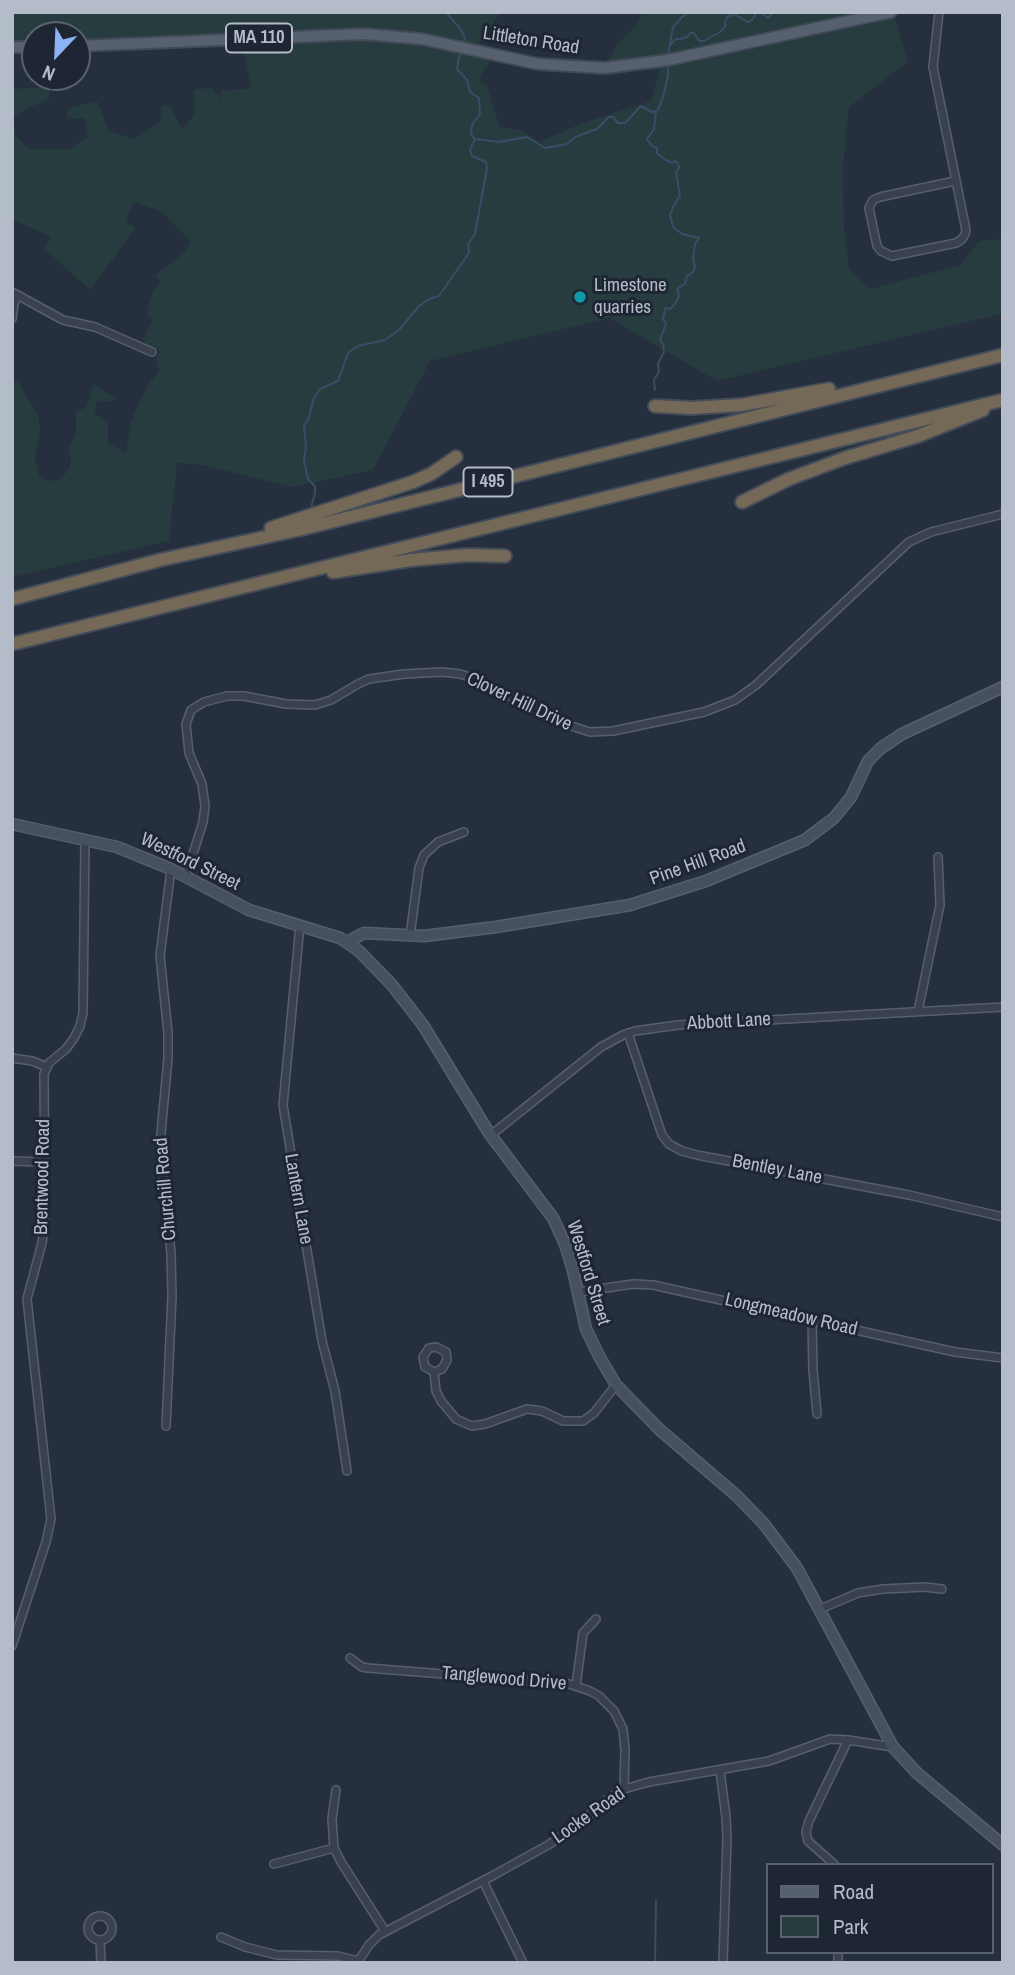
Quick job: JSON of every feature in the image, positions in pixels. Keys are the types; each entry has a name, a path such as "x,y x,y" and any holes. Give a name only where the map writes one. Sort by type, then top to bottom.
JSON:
{"highway":[{"name":"I 495","path":"12,599 1003,355"},
{"path":"655,406 691,408 741,405 963,365"},
{"name":"I 495","path":"12,643 1003,401"},
{"path":"742,502 789,479 941,427 1003,401"},
{"path":"185,555 413,482 431,474 456,457"},
{"path":"267,580 411,560 467,555 505,556"}],"main road":[{"name":"Littleton Road","path":"91,45 354,34 402,36 524,61 605,68 687,56 891,12"},
{"name":"Pine Hill Road","path":"347,942 358,934 368,932 424,936 630,905 706,881 805,839 834,818 851,797 868,761 881,748 902,734 1003,687"},
{"name":"Westford Street","path":"12,824 117,846 186,876 249,910 347,942 363,955 392,985 423,1025 470,1104 553,1218 565,1244 586,1329 616,1385 660,1430 737,1496 765,1524 797,1568 892,1747 917,1773 1003,1845"}],"street":[{"path":"939,12 933,67 966,230 962,239 956,243 895,255 881,251 877,246 869,208 873,200 956,181"},
{"path":"12,319 14,299 63,320 95,327 152,352"},
{"name":"Clover Hill Drive","path":"186,876 201,829 205,806 202,784 189,753 186,724 191,710 204,702 227,696 244,696 298,706 315,705 331,700 369,679 442,672 473,678 565,724 586,731 613,731 704,712 735,700 756,685 909,542 931,532 1003,514"},
{"path":"410,936 419,868 424,855 438,842 464,832"},
{"path":"12,1058 47,1067 71,1044 78,1032 82,1019 85,839"},
{"path":"918,1011 940,905 938,857"},
{"name":"Churchill Road","path":"166,1426 172,1252 160,1144 168,1032 160,956 171,869"},
{"name":"Lantern Lane","path":"300,925 283,1105 322,1341 335,1391 347,1471"},
{"name":"Abbott Lane","path":"491,1135 601,1047 628,1033 678,1025 1003,1007"},
{"name":"Bentley Lane","path":"628,1033 662,1135 669,1144 682,1151 909,1195 1003,1217"},
{"name":"Brentwood Road","path":"12,1646 51,1519 27,1304 44,1227 44,1078 47,1067"},
{"path":"12,1161 46,1162"},
{"name":"Longmeadow Road","path":"579,1292 633,1284 653,1285 955,1352 1003,1358"},
{"path":"812,1320 817,1414"},
{"path":"434,1371 435,1387 441,1401 456,1419 472,1426 527,1409 542,1411 563,1421 583,1421 594,1413 616,1385"},
{"path":"818,1610 858,1593 925,1587 942,1589"},
{"path":"576,1686 583,1633 596,1619"},
{"name":"Tanglewood Drive","path":"350,1658 368,1668 576,1686 599,1696 620,1720 625,1739 624,1789"},
{"name":"Locke Road","path":"357,1962 373,1939 385,1931 548,1845 624,1789 649,1782 769,1761 830,1739 892,1747"},
{"path":"833,1863 808,1841 806,1832 808,1821 848,1740"},
{"path":"720,1770 727,1838 723,1963"},
{"path":"336,1790 332,1819 334,1848 385,1931"},
{"path":"274,1864 334,1848"},
{"path":"483,1881 523,1963"},
{"path":"221,1937 245,1947 277,1955 338,1956 357,1962"},
{"path":"100,1940 101,1963"}],"green space":[{"path":"12,12 501,12 474,51 402,36 91,46 91,21 21,21 21,47 12,47"},
{"path":"643,12 860,12 669,53 668,60 605,68 616,46 635,26"},
{"path":"895,18 908,62 849,107 843,167 844,228 849,268 870,289 960,265 979,241 1003,239 1001,314 717,381 609,318 430,361 373,470 293,487 202,465 177,463 169,541 12,577 12,381 18,382 38,415 40,430 35,459 39,475 48,481 57,480 66,473 71,464 69,448 76,435 76,411 86,408 93,384 119,400 97,402 95,414 108,422 108,443 126,453 131,421 148,385 159,371 156,359 160,351 143,344 153,320 146,313 153,291 161,283 155,275 186,251 190,241 162,212 133,202 126,222 136,228 90,290 45,249 51,236 12,220 12,89 50,91 49,99 14,116 15,135 29,149 70,149 88,136 85,118 67,119 68,108 97,101 109,131 134,139 161,121 162,105 170,106 182,129 194,116 194,89 212,88 221,99 220,91 251,88 243,45 363,40 419,45 491,60 480,76 481,83 486,83 500,127 519,130 540,142 580,124 651,101 661,66 673,66"}],"waterway":[{"path":"446,12 461,30 465,38 463,43"},
{"path":"668,55 673,27 690,12"},
{"path":"669,46 676,39 687,37 690,33 694,33 699,41 704,41 725,27 727,17 734,14 748,22 757,12"},
{"path":"761,12 768,18 774,12"},
{"path":"460,52 457,69 467,80 470,92 479,98 480,114 473,123 472,136 475,139 499,142 527,137 545,148 567,144 575,137 597,129 609,117 613,117 618,123 625,123 641,106 652,112 656,111 664,93 668,64"},
{"path":"655,390 654,380 664,352 660,340 666,324 663,319 665,308 670,309 675,304 679,296 677,289 685,284 687,276 693,272 695,244 699,238 682,234 673,227 670,215 680,196 676,172 679,168 678,163 672,163 657,153 657,148 647,139 654,129 656,112"},
{"path":"311,508 315,486 308,479 304,461 304,426 314,398 320,389 338,381 348,353 358,346 385,340 399,330 419,306 439,296 469,253 468,244 475,234 487,168 486,162 472,156 470,149 475,139"},
{"path":"655,1963 656,1901"}],"place":[{"name":"Limestone quarries","path":"580,297"}]}
